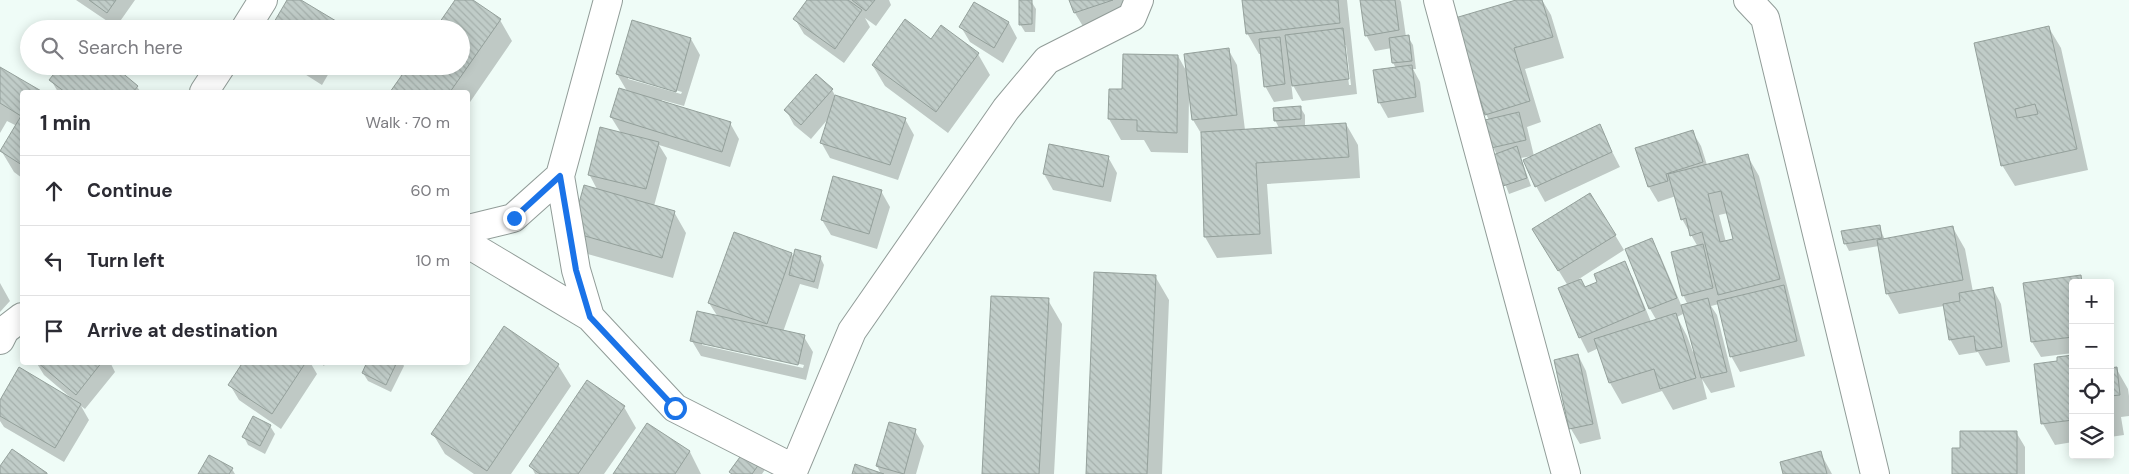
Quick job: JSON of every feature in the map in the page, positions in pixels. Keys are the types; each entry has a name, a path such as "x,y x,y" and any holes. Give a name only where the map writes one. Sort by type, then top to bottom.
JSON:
{"street":[{"path":"251,20 263,0"},
{"path":"590,317 576,270 560,176 608,0"},
{"path":"470,245 590,317 675,408 793,471 852,331 1006,108 1047,60 1132,17 1139,0"},
{"path":"1438,0 1566,474"},
{"path":"1748,0 1765,18 1875,474"},
{"path":"470,229 514,218 560,176"},
{"path":"0,340 5,330 20,319"}],"building":[{"path":"89,0 116,0 107,13"},
{"path":"287,0 301,0 334,20 275,20"},
{"path":"455,0 473,0 501,19 470,63 470,20 441,20"},
{"path":"807,0 848,0 862,10 835,49 793,19"},
{"path":"852,0 875,0 866,11"},
{"path":"1019,0 1032,0 1032,24 1019,25"},
{"path":"1069,0 1113,0 1074,13"},
{"path":"1242,0 1338,0 1340,23 1246,34"},
{"path":"1360,0 1395,0 1399,30 1365,36"},
{"path":"1516,0 1542,0 1553,37 1514,48 1530,101 1485,115 1455,18"},
{"path":"974,2 1009,22 994,48 959,27"},
{"path":"905,19 931,39 941,25 979,53 936,112 872,65"},
{"path":"632,20 691,38 676,92 616,74"},
{"path":"2049,26 2077,149 2001,166 1974,43","holes":["2035,104 2038,114 2017,118 2015,109"]},
{"path":"1343,28 1349,79 1292,86 1285,35"},
{"path":"1409,35 1412,61 1392,63 1389,38"},
{"path":"1280,37 1285,84 1264,87 1259,39"},
{"path":"1229,48 1237,115 1192,120 1184,54"},
{"path":"1123,54 1178,55 1177,133 1137,131 1137,120 1108,119 1109,89 1122,89"},
{"path":"1412,65 1416,97 1378,103 1373,70"},
{"path":"0,67 40,90 20,90 20,115 0,103"},
{"path":"816,74 833,89 801,125 784,110"},
{"path":"53,75 125,75 138,86 135,90 62,90 49,80"},
{"path":"402,75 462,75 451,90 391,90"},
{"path":"619,88 731,122 722,152 610,117"},
{"path":"835,95 906,118 890,165 820,143"},
{"path":"1301,106 1301,119 1274,121 1273,108"},
{"path":"1519,112 1526,140 1491,148 1485,120"},
{"path":"20,118 20,164 0,151"},
{"path":"1346,123 1349,157 1256,163 1260,234 1204,237 1201,132"},
{"path":"1600,124 1612,152 1535,187 1523,160"},
{"path":"600,127 659,142 646,189 588,175"},
{"path":"1693,130 1703,162 1666,174 1668,181 1648,187 1635,148"},
{"path":"1049,144 1109,156 1103,187 1043,174"},
{"path":"1517,146 1527,178 1503,186 1493,155"},
{"path":"1748,154 1780,279 1718,295 1702,232 1690,236 1686,218 1681,220 1668,174","holes":["1721,191 1733,239 1720,242 1708,194"]},
{"path":"833,176 882,190 869,234 821,220"},
{"path":"584,185 675,211 662,258 571,232"},
{"path":"1590,193 1616,235 1558,271 1532,229"},
{"path":"1880,225 1882,238 1844,244 1841,231"},
{"path":"1953,226 1963,280 1886,294 1877,240"},
{"path":"734,232 792,253 767,324 708,303"},
{"path":"1652,238 1677,298 1649,309 1625,249"},
{"path":"1703,244 1713,288 1682,296 1671,252"},
{"path":"795,249 821,256 814,282 789,275"},
{"path":"1625,261 1645,310 1579,338 1558,288 1581,279 1585,287 1597,282 1594,274"},
{"path":"1094,272 1156,275 1147,474 1086,474"},
{"path":"2081,275 2082,279 2069,279 2069,337 2031,342 2023,283"},
{"path":"1784,285 1797,341 1730,357 1717,301"},
{"path":"1993,287 2002,347 1976,351 1974,336 1949,340 1943,304 1960,301 1959,293"},
{"path":"991,296 1049,298 1039,474 982,474"},
{"path":"1708,298 1727,372 1701,378 1681,305"},
{"path":"697,311 805,335 798,365 690,341"},
{"path":"1676,313 1696,378 1660,389 1654,369 1609,383 1594,339"},
{"path":"504,326 559,364 487,471 431,434"},
{"path":"1578,354 1593,424 1569,429 1554,360"},
{"path":"2069,356 2069,420 2041,424 2034,364 2057,361 2057,357"},
{"path":"41,365 100,365 76,395"},
{"path":"241,365 304,365 272,414 228,385"},
{"path":"366,365 396,365 386,385 362,373"},
{"path":"19,367 81,404 55,448 0,416 0,400"},
{"path":"2114,367 2117,367 2120,395 2114,396"},
{"path":"587,380 625,406 578,474 540,474 529,466"},
{"path":"253,416 271,425 260,446 242,437"},
{"path":"889,422 916,429 904,474 876,466"},
{"path":"647,423 690,451 675,474 613,474"},
{"path":"1960,431 2017,431 2017,474 1952,474 1952,448 1960,448"},
{"path":"748,446 764,457 752,474 732,474 729,472"},
{"path":"12,449 47,474 0,474 0,466"},
{"path":"1821,451 1827,474 1783,474 1780,462"},
{"path":"209,455 233,468 229,474 198,474"},
{"path":"855,464 884,474 852,474"}],"route":[{"path":"514,218 560,176 576,270 590,317 675,408"}]}
